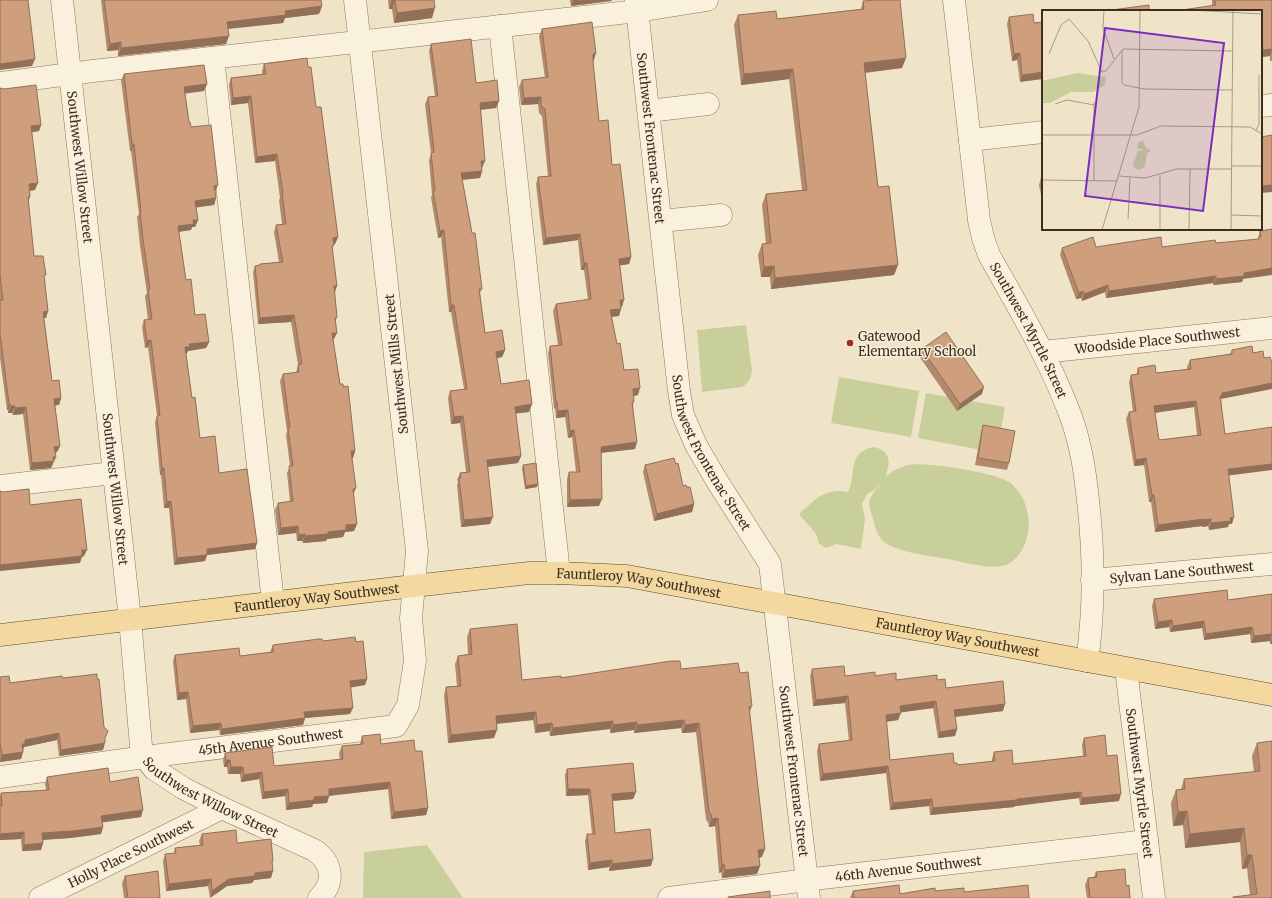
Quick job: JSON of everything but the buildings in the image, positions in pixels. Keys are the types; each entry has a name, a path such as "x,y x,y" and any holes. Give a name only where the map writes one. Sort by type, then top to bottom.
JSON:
{"main road":[{"name":"Fauntleroy Way Southwest","path":"0,635 529,573 559,572 627,576 1272,695"}],"street":[{"name":"Southwest Willow Street","path":"62,0 130,619 141,746 145,757 154,769 183,788 322,855 327,862 330,871 330,881 327,889 319,898"},
{"name":"Southwest Mills Street","path":"355,0 417,551 411,618 415,662 408,705 396,726"},
{"path":"0,83 213,58 360,43 500,26 637,6 707,0"},
{"name":"Southwest Myrtle Street","path":"954,0 979,220 983,238 990,255 1043,352 1068,409 1077,435 1084,463 1090,518 1092,580 1090,637 1086,661"},
{"name":"Southwest Frontenac Street","path":"637,6 679,391 683,415 696,444 717,481 770,564 808,889"},
{"path":"500,26 559,572"},
{"path":"213,58 274,602"},
{"path":"649,111 708,104"},
{"path":"1262,106 1272,105"},
{"path":"970,140 1042,132"},
{"path":"661,222 721,215"},
{"name":"Woodside Place Southwest","path":"1043,352 1272,328"},
{"path":"0,486 113,473"},
{"name":"Sylvan Lane Southwest","path":"1092,580 1272,564"},
{"name":"Southwest Myrtle Street","path":"1126,669 1154,898"},
{"name":"45th Avenue Southwest","path":"0,777 145,757 396,726"},
{"name":"Holly Place Southwest","path":"40,898 222,808"},
{"name":"46th Avenue Southwest","path":"669,898 808,889 1148,841"}],"green space":[{"path":"746,325 752,371 750,379 742,387 702,392 697,330"},
{"path":"839,377 919,391 911,437 831,423"},
{"path":"926,393 1005,407 997,453 918,438"},
{"path":"873,447 879,449 887,455 889,463 885,478 898,468 916,464 945,466 980,472 995,476 1013,485 1026,505 1029,523 1026,541 1017,557 1004,566 997,567 971,564 913,553 887,544 882,540 877,532 870,506 870,498 881,483 867,494 862,504 865,519 861,549 836,544 826,548 819,544 816,534 799,514 815,500 827,493 833,491 848,492 851,485 856,459 859,454"},
{"path":"427,845 463,898 363,898 364,852"}],"place":[{"name":"Gatewood Elementary School","path":"850,343"}]}
